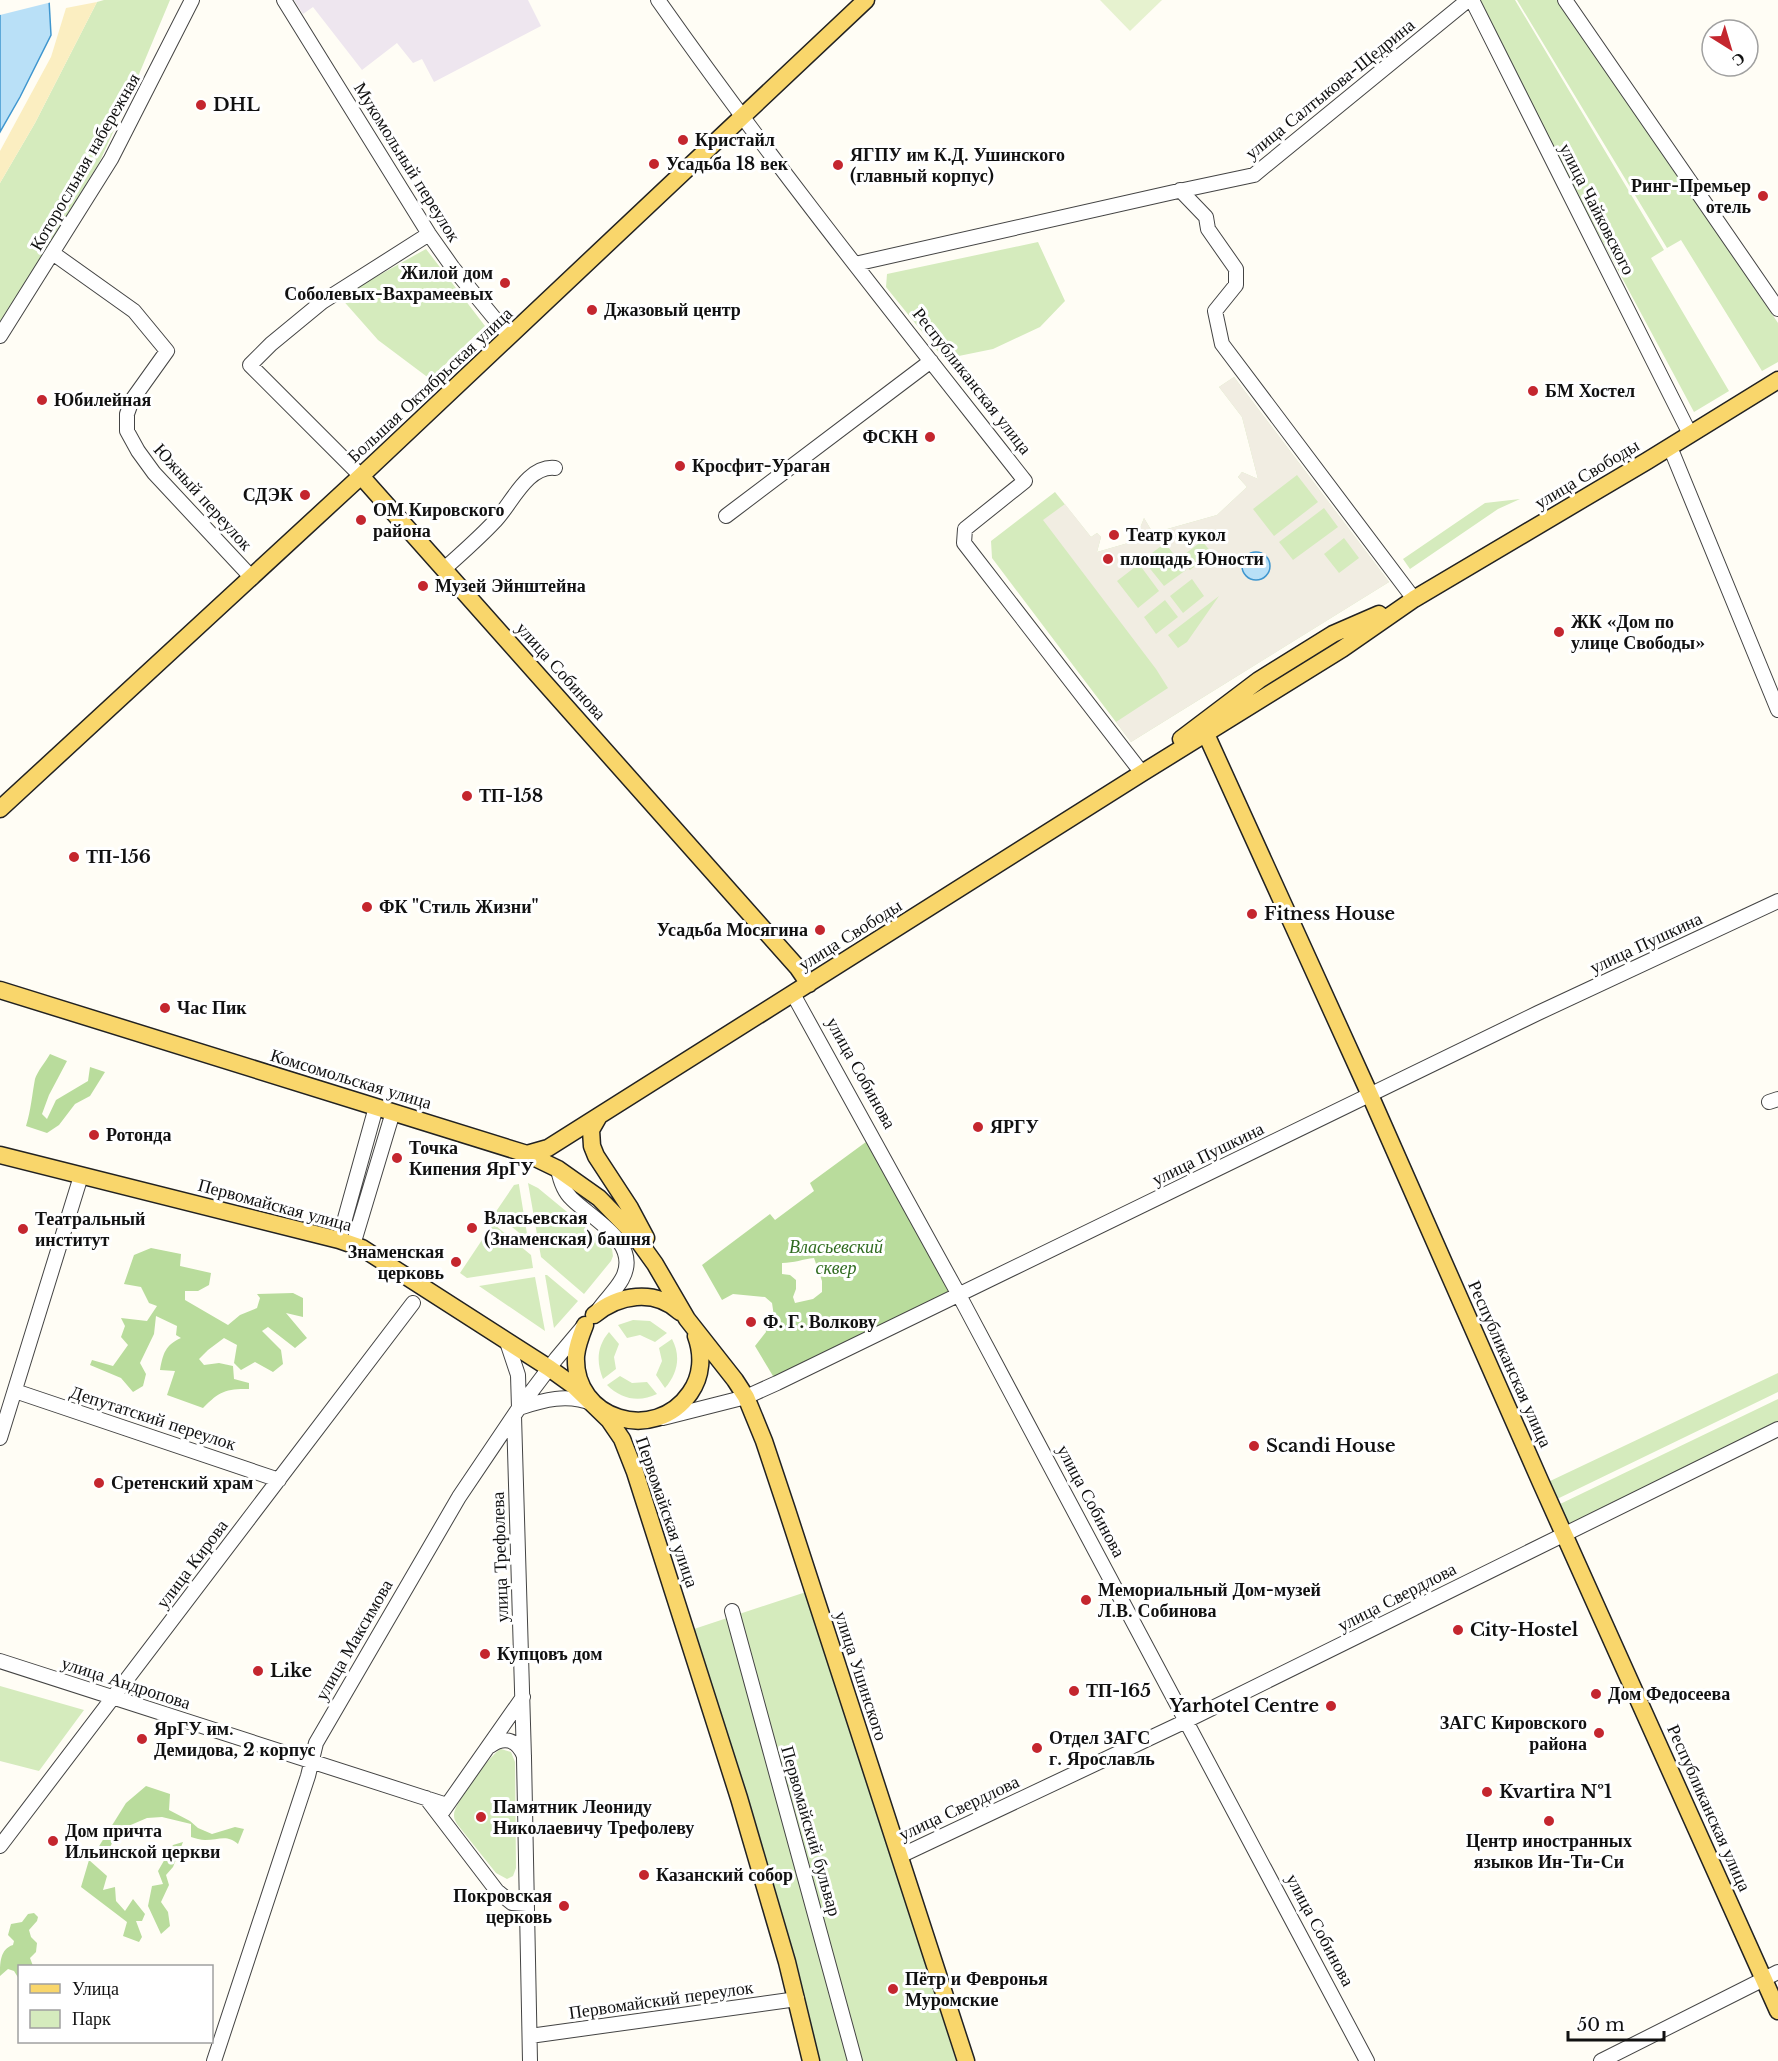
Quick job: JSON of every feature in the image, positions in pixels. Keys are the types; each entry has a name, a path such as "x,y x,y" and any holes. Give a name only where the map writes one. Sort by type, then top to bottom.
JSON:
{"main road":[{"name":"Большая Октябрьская улица","path":"4,801 252,578 866,0"},
{"name":"улица Свободы","path":"527,1154 548,1148 578,1130 1142,773 1198,733 1342,649 1414,599 1778,380"},
{"name":"улица Собинова","path":"361,476 798,968 809,984"},
{"name":"улица Свободы","path":"1198,733 1211,715 1259,680 1333,634 1414,599"},
{"path":"1333,634 1342,649"},
{"name":"Республиканская улица","path":"1198,733 1370,1095 1564,1533 1771,1975 1778,2011"},
{"name":"Комсомольская улица","path":"0,990 527,1154 558,1169 599,1198 619,1218 644,1247 687,1319"},
{"name":"Комсомольская улица","path":"599,1116 591,1130 592,1146 641,1227 655,1264"},
{"name":"улица Свободы","path":"558,1169 564,1149 578,1130"},
{"name":"Первомайская улица","path":"0,1155 346,1243 371,1254 549,1368 597,1406 622,1439 638,1483 736,1787 797,1999 811,2061"},
{"path":"640,1296 665,1302 687,1319 700,1346 701,1360 694,1389 685,1401 668,1414 646,1421 620,1419 597,1406 584,1389 577,1368 577,1346 589,1320 615,1301 640,1296"},
{"name":"улица Ушинского","path":"687,1319 746,1397 775,1474 966,2061"}],"street":[{"name":"Которосльная набережная","path":"0,336 54,254 111,159 192,0"},
{"name":"Мукомольный переулок","path":"284,0 429,234 453,268 509,336"},
{"name":"Республиканская улица","path":"658,0 742,116 1025,481 965,529 964,543 1142,773"},
{"name":"улица Салтыкова-Щедрина","path":"855,264 1254,175 1470,0"},
{"name":"улица Чайковского","path":"1470,0 1690,434"},
{"path":"1565,0 1778,309"},
{"path":"1180,190 1206,217 1208,229 1236,270 1236,285 1215,311 1222,344 1414,599"},
{"name":"улица Собинова","path":"361,476 250,365 271,344 322,302 429,234"},
{"name":"Южный переулок","path":"54,254 134,311 167,351 132,400 127,414 127,431 154,473 252,578"},
{"path":"726,516 931,361"},
{"path":"1670,447 1778,710"},
{"path":"444,569 496,520 528,480 548,467 555,468"},
{"name":"улица Пушкина","path":"646,1421 746,1397 1547,1009 1778,901"},
{"name":"улица Собинова","path":"793,994 959,1294 1367,2061"},
{"path":"346,1243 376,1107"},
{"path":"346,1243 393,1112"},
{"name":"улица Максимова","path":"214,2061 308,1776 316,1743 459,1497 549,1368 622,1279 626,1268 626,1258 618,1239 571,1198 564,1189 558,1169"},
{"path":"0,1438 81,1176"},
{"name":"улица Кирова","path":"0,1846 413,1304"},
{"name":"улица Трефолева","path":"507,1342 518,1375 530,2061"},
{"name":"Депутатский переулок","path":"15,1391 279,1480"},
{"path":"517,1412 538,1402 562,1398 586,1401 597,1406"},
{"name":"улица Свердлова","path":"900,1856 1186,1721 1778,1429"},
{"name":"Первомайский бульвар","path":"732,1611 855,2061"},
{"name":"улица Андропова","path":"0,1661 426,1798 443,1810"},
{"path":"523,1697 443,1810 498,1891 512,1903 527,1904"},
{"path":"487,1748 498,1741 510,1741 520,1747 524,1758"},
{"path":"1601,2061 1771,1975"},
{"name":"Первомайский переулок","path":"530,2036 797,1999"}],"shaded area":[{"path":"294,0 528,0 541,26 434,82 422,59 413,63 397,43 362,70 313,7 303,14"},
{"name":"площадь Юности","path":"1234,377 1389,582 1131,742 1116,722 1168,688 1043,520 1065,504 1091,537 1097,533 1101,537 1097,552 1135,541 1144,518 1153,533 1217,515 1247,487 1238,477 1242,472 1258,479 1242,417 1219,387","holes":["1297,475 1318,502 1274,536 1253,509","1324,508 1338,527 1293,560 1279,542","1344,538 1359,558 1339,573 1324,554","1202,541 1212,553 1190,570 1181,557","1165,543 1186,570 1164,586 1143,560","1139,564 1159,591 1138,608 1117,581","1192,579 1204,596 1183,613 1170,596","1219,596 1187,642 1178,648 1168,635","1165,600 1178,617 1156,634 1144,617"]}],"green space":[{"path":"104,0 170,0 99,163 6,315 0,330 0,183 35,123 97,2"},
{"path":"1100,0 1162,0 1130,31"},
{"path":"1473,0 1515,0 1664,250 1651,258 1729,391 1694,412"},
{"path":"1517,0 1561,0 1778,323 1778,362 1762,371 1681,240 1667,248"},
{"path":"1038,242 1065,301 1040,327 993,349 944,359 886,287 887,274"},
{"path":"426,249 485,326 430,379 378,340 340,297"},
{"name":"площадь Юности","path":"1234,377 1389,582 1131,742 992,558 991,541 1055,492 1091,537 1097,533 1101,537 1097,552 1135,541 1144,518 1153,533 1217,515 1247,487 1238,477 1242,472 1258,479 1242,417 1219,387"},
{"path":"1520,499 1498,509 1410,569 1403,559 1485,503"},
{"path":"50,1054 67,1061 42,1114 47,1119 56,1100 88,1081 90,1067 105,1072 90,1096 75,1104 59,1125 47,1133 26,1126 35,1079"},
{"name":"Власьевский сквер","path":"870,1139 954,1295 776,1381 755,1346 766,1332 765,1325 774,1316 772,1303 765,1297 733,1294 722,1300 702,1265 770,1214 775,1220 814,1191 810,1183","holes":["814,1258 822,1281 822,1292 813,1299 795,1303 793,1297 796,1280 790,1275 782,1274 782,1263"]},
{"path":"528,1183 538,1188 612,1249 611,1261 584,1294 541,1257"},
{"path":"519,1184 528,1240 495,1213 514,1185"},
{"path":"490,1221 531,1255 533,1268 467,1278 460,1273 492,1225"},
{"path":"151,1248 181,1254 180,1266 211,1273 209,1285 198,1291 185,1291 185,1300 228,1325 240,1315 257,1308 260,1298 257,1294 293,1293 303,1298 303,1317 286,1313 307,1338 295,1348 268,1327 262,1331 281,1350 283,1364 273,1372 255,1362 241,1370 234,1363 237,1345 224,1338 199,1359 204,1365 219,1363 233,1366 234,1379 249,1383 249,1389 223,1392 203,1408 167,1395 175,1371 160,1370 162,1359 168,1347 181,1338 176,1335 177,1326 156,1316 154,1334 140,1363 146,1374 143,1386 133,1392 121,1378 90,1365 92,1360 113,1366 128,1345 121,1337 125,1326 121,1318 147,1321 157,1306 149,1303 141,1287 124,1284 134,1255"},
{"path":"545,1275 578,1301 554,1328"},
{"path":"535,1277 545,1331 479,1286"},
{"path":"633,1320 650,1321 667,1333 655,1342 640,1335 627,1338 618,1325"},
{"path":"609,1332 619,1344 614,1357 616,1369 603,1379 599,1366 599,1354 602,1343"},
{"path":"672,1339 677,1352 677,1364 665,1388 656,1375 662,1361 659,1348"},
{"path":"1778,1373 1778,1392 1555,1500 1548,1482"},
{"path":"620,1376 632,1383 647,1382 657,1394 637,1399 618,1394 607,1385"},
{"path":"1778,1399 1778,1423 1566,1526 1558,1505"},
{"path":"809,1591 956,2061 815,2061 691,1630"},
{"path":"0,1686 84,1710 39,1771 0,1761"},
{"path":"501,1749 511,1752 515,1762 516,1868 513,1876 507,1879 496,1873 457,1824 454,1815 457,1805 476,1777 490,1758"},
{"path":"146,1786 170,1794 169,1810 198,1828 212,1834 235,1827 244,1829 238,1844 226,1838 205,1840 191,1837 191,1824 162,1817 147,1818 119,1830 110,1847 115,1853 111,1859 96,1851 126,1803"},
{"path":"183,1842 173,1867 166,1875 169,1885 161,1902 168,1912 170,1926 161,1934 148,1906 152,1886 163,1884 158,1871 173,1845"},
{"path":"89,1860 107,1876 103,1890 115,1887 116,1901 125,1911 133,1899 145,1914 142,1921 136,1921 142,1937 139,1942 123,1936 127,1922 81,1887"},
{"path":"34,1913 38,1917 29,1930 31,1937 37,1943 36,1952 30,1958 33,1965 18,1965 18,1977 14,1971 8,1969 0,1976 3,1953 13,1945 14,1941 8,1935 11,1924 22,1922 28,1914"}],"sand":[{"path":"97,2 35,123 0,183 0,151 51,57 66,8"}],"water":[{"path":"0,0 49,0 51,35 0,132"},
{"path":"1256,552 1266,556 1270,566 1266,576 1256,580 1246,576 1242,566 1246,556"}],"pier":[{"path":"0,0 52,0 52,2 0,15"}],"place":[{"name":"DHL","path":"201,105"},
{"name":"Кристайл","path":"683,140"},
{"name":"Усадьба 18 век","path":"654,164"},
{"name":"ЯГПУ им К.Д. Ушинского (главный корпус)","path":"838,165"},
{"name":"Ринг-Премьер отель","path":"1763,196"},
{"name":"Жилой дом Соболевых-Вахрамеевых","path":"505,283"},
{"name":"Джазовый центр","path":"592,310"},
{"name":"БМ Хостел","path":"1533,391"},
{"name":"Юбилейная","path":"42,400"},
{"name":"ФСКН","path":"930,437"},
{"name":"Кросфит-Ураган","path":"680,466"},
{"name":"СДЭК","path":"305,495"},
{"name":"ОМ Кировского района","path":"361,520"},
{"name":"Театр кукол","path":"1114,535"},
{"name":"площадь Юности","path":"1108,559"},
{"name":"Музей Эйнштейна","path":"423,586"},
{"name":"ЖК «Дом по улице Свободы»","path":"1559,632"},
{"name":"ТП-158","path":"467,796"},
{"name":"ТП-156","path":"74,857"},
{"name":"ФК \"Стиль Жизни\"","path":"367,907"},
{"name":"Fitness House","path":"1252,914"},
{"name":"Усадьба Мосягина","path":"820,930"},
{"name":"Час Пик","path":"165,1008"},
{"name":"ЯРГУ","path":"978,1127"},
{"name":"Ротонда","path":"94,1135"},
{"name":"Точка Кипения ЯрГУ","path":"397,1158"},
{"name":"Власьевская (Знаменская) башня","path":"472,1228"},
{"name":"Театральный институт","path":"23,1229"},
{"name":"Знаменская церковь","path":"456,1262"},
{"name":"Ф. Г. Волкову","path":"751,1322"},
{"name":"Scandi House","path":"1254,1446"},
{"name":"Сретенский храм","path":"99,1483"},
{"name":"Мемориальный Дом-музей Л.В. Собинова","path":"1086,1600"},
{"name":"City-Hostel","path":"1458,1630"},
{"name":"Купцовъ дом","path":"485,1654"},
{"name":"Like","path":"258,1671"},
{"name":"ТП-165","path":"1074,1691"},
{"name":"Дом Федосеева","path":"1596,1694"},
{"name":"Yarhotel Centre","path":"1331,1706"},
{"name":"ЗАГС Кировского района","path":"1599,1733"},
{"name":"ЯрГУ им. Демидова, 2 корпус","path":"142,1739"},
{"name":"Отдел ЗАГС г. Ярославль","path":"1037,1748"},
{"name":"Kvartira №1","path":"1487,1792"},
{"name":"Памятник Леониду Николаевичу Трефолеву","path":"481,1817"},
{"name":"Центр иностранных языков Ин-Ти-Си","path":"1549,1821"},
{"name":"Дом причта Ильинской церкви","path":"53,1841"},
{"name":"Казанский собор","path":"644,1875"},
{"name":"Покровская церковь","path":"564,1906"},
{"name":"Пётр и Февронья Муромские","path":"893,1989"}]}
